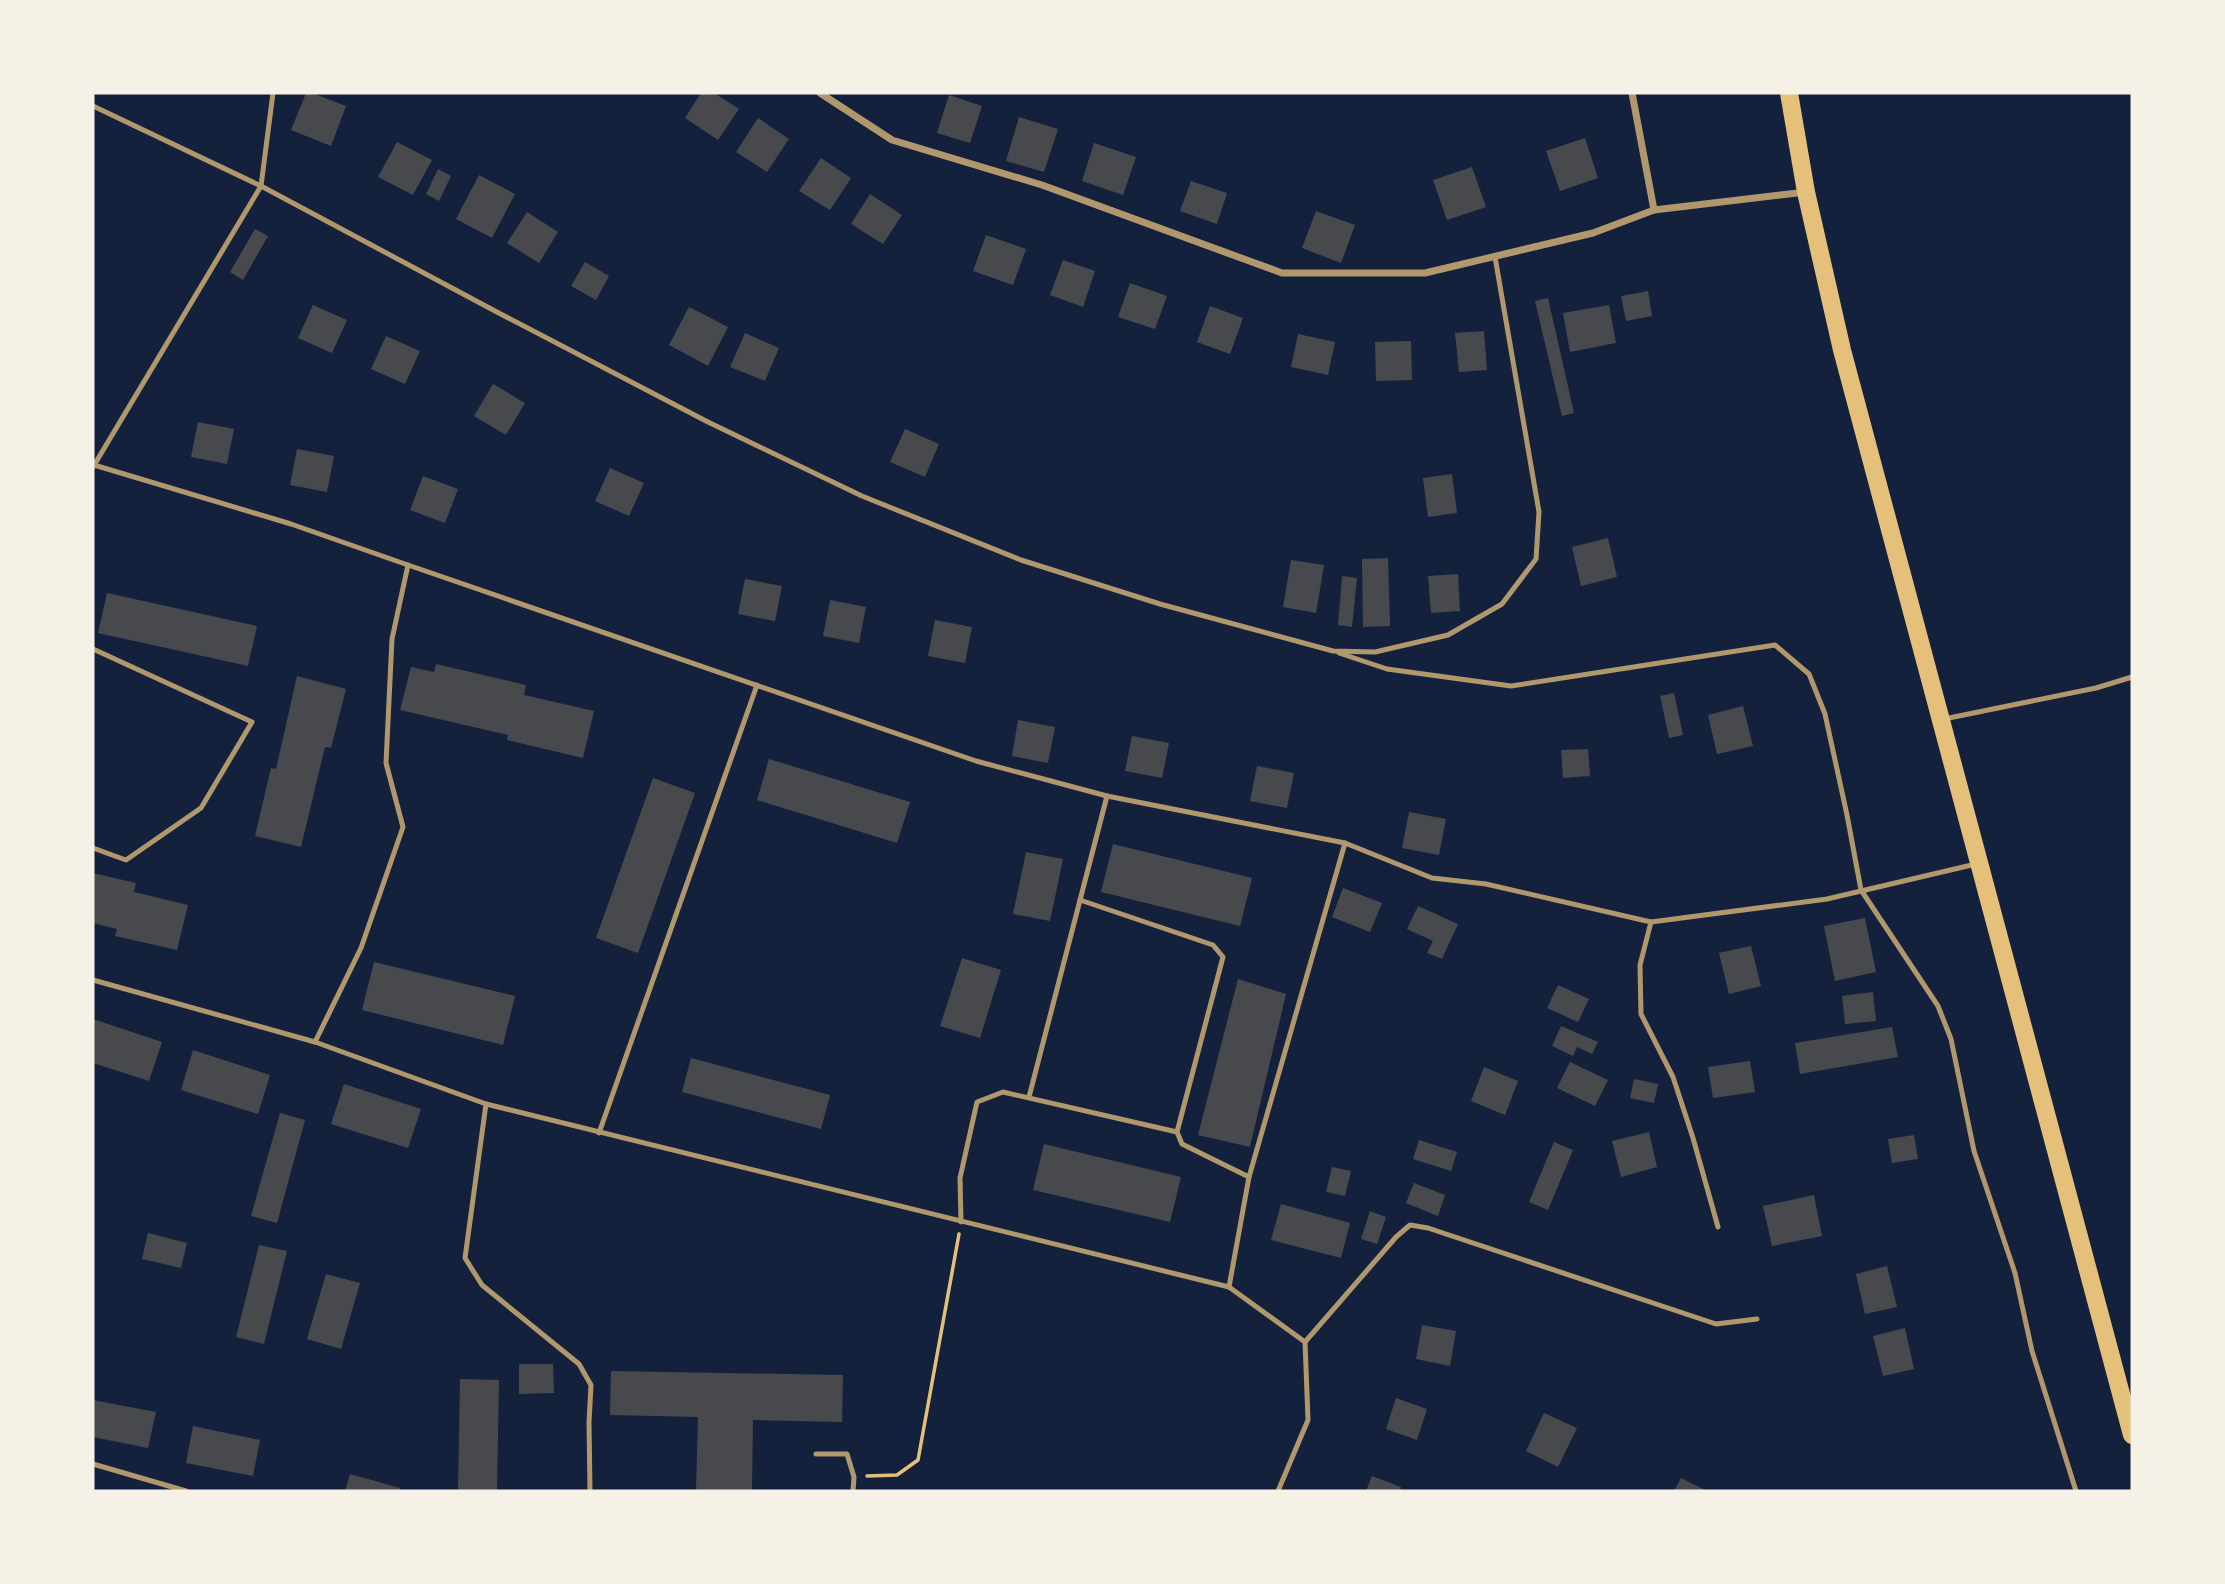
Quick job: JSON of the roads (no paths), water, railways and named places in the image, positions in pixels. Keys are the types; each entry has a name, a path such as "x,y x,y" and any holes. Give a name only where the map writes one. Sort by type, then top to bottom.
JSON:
{"highway":[{"path":"1789,93 1806,192 1842,350 2132,1435"}],"street":[{"path":"820,93 892,140 1042,184 1282,273 1425,273 1592,233 1654,210 1806,192"},
{"path":"1632,93 1654,210"}],"lane":[{"path":"273,93 261,186 93,466 291,524 975,761 1107,796 1345,843 1432,878 1486,884 1651,922 1828,899 1979,863"},
{"path":"93,106 261,186 708,422 862,496 1021,560 1160,604 1333,651 1387,669 1511,686 1775,645 1809,674 1825,714 1861,890 1938,1006 1951,1038 1974,1150 2015,1273 2032,1351 2077,1491"},
{"path":"1333,651 1375,652 1448,635 1502,604 1535,559 1539,512 1495,257"},
{"path":"315,1042 361,948 403,827 386,763 392,639 408,565"},
{"path":"93,649 251,722 201,808 126,860 93,848"},
{"path":"1942,720 2096,688 2132,677"},
{"path":"599,1133 757,685"},
{"path":"1029,1097 1107,796"},
{"path":"1229,1287 1249,1177 1345,843"},
{"path":"1080,900 1213,945 1223,957 1177,1132 1182,1144 1249,1177"},
{"path":"1651,922 1640,965 1641,1014 1673,1077 1718,1227"},
{"path":"93,980 315,1042 486,1104 1229,1287 1305,1342"},
{"path":"961,1222 960,1178 977,1102 1003,1092 1177,1132"},
{"path":"486,1104 465,1258 482,1285 579,1364 591,1385 590,1491"},
{"path":"1278,1491 1308,1420 1305,1342 1396,1237 1410,1225 1428,1228 1716,1324 1757,1319"},
{"path":"816,1454 847,1454 854,1477 853,1491"},
{"path":"93,1464 186,1491"}]}
